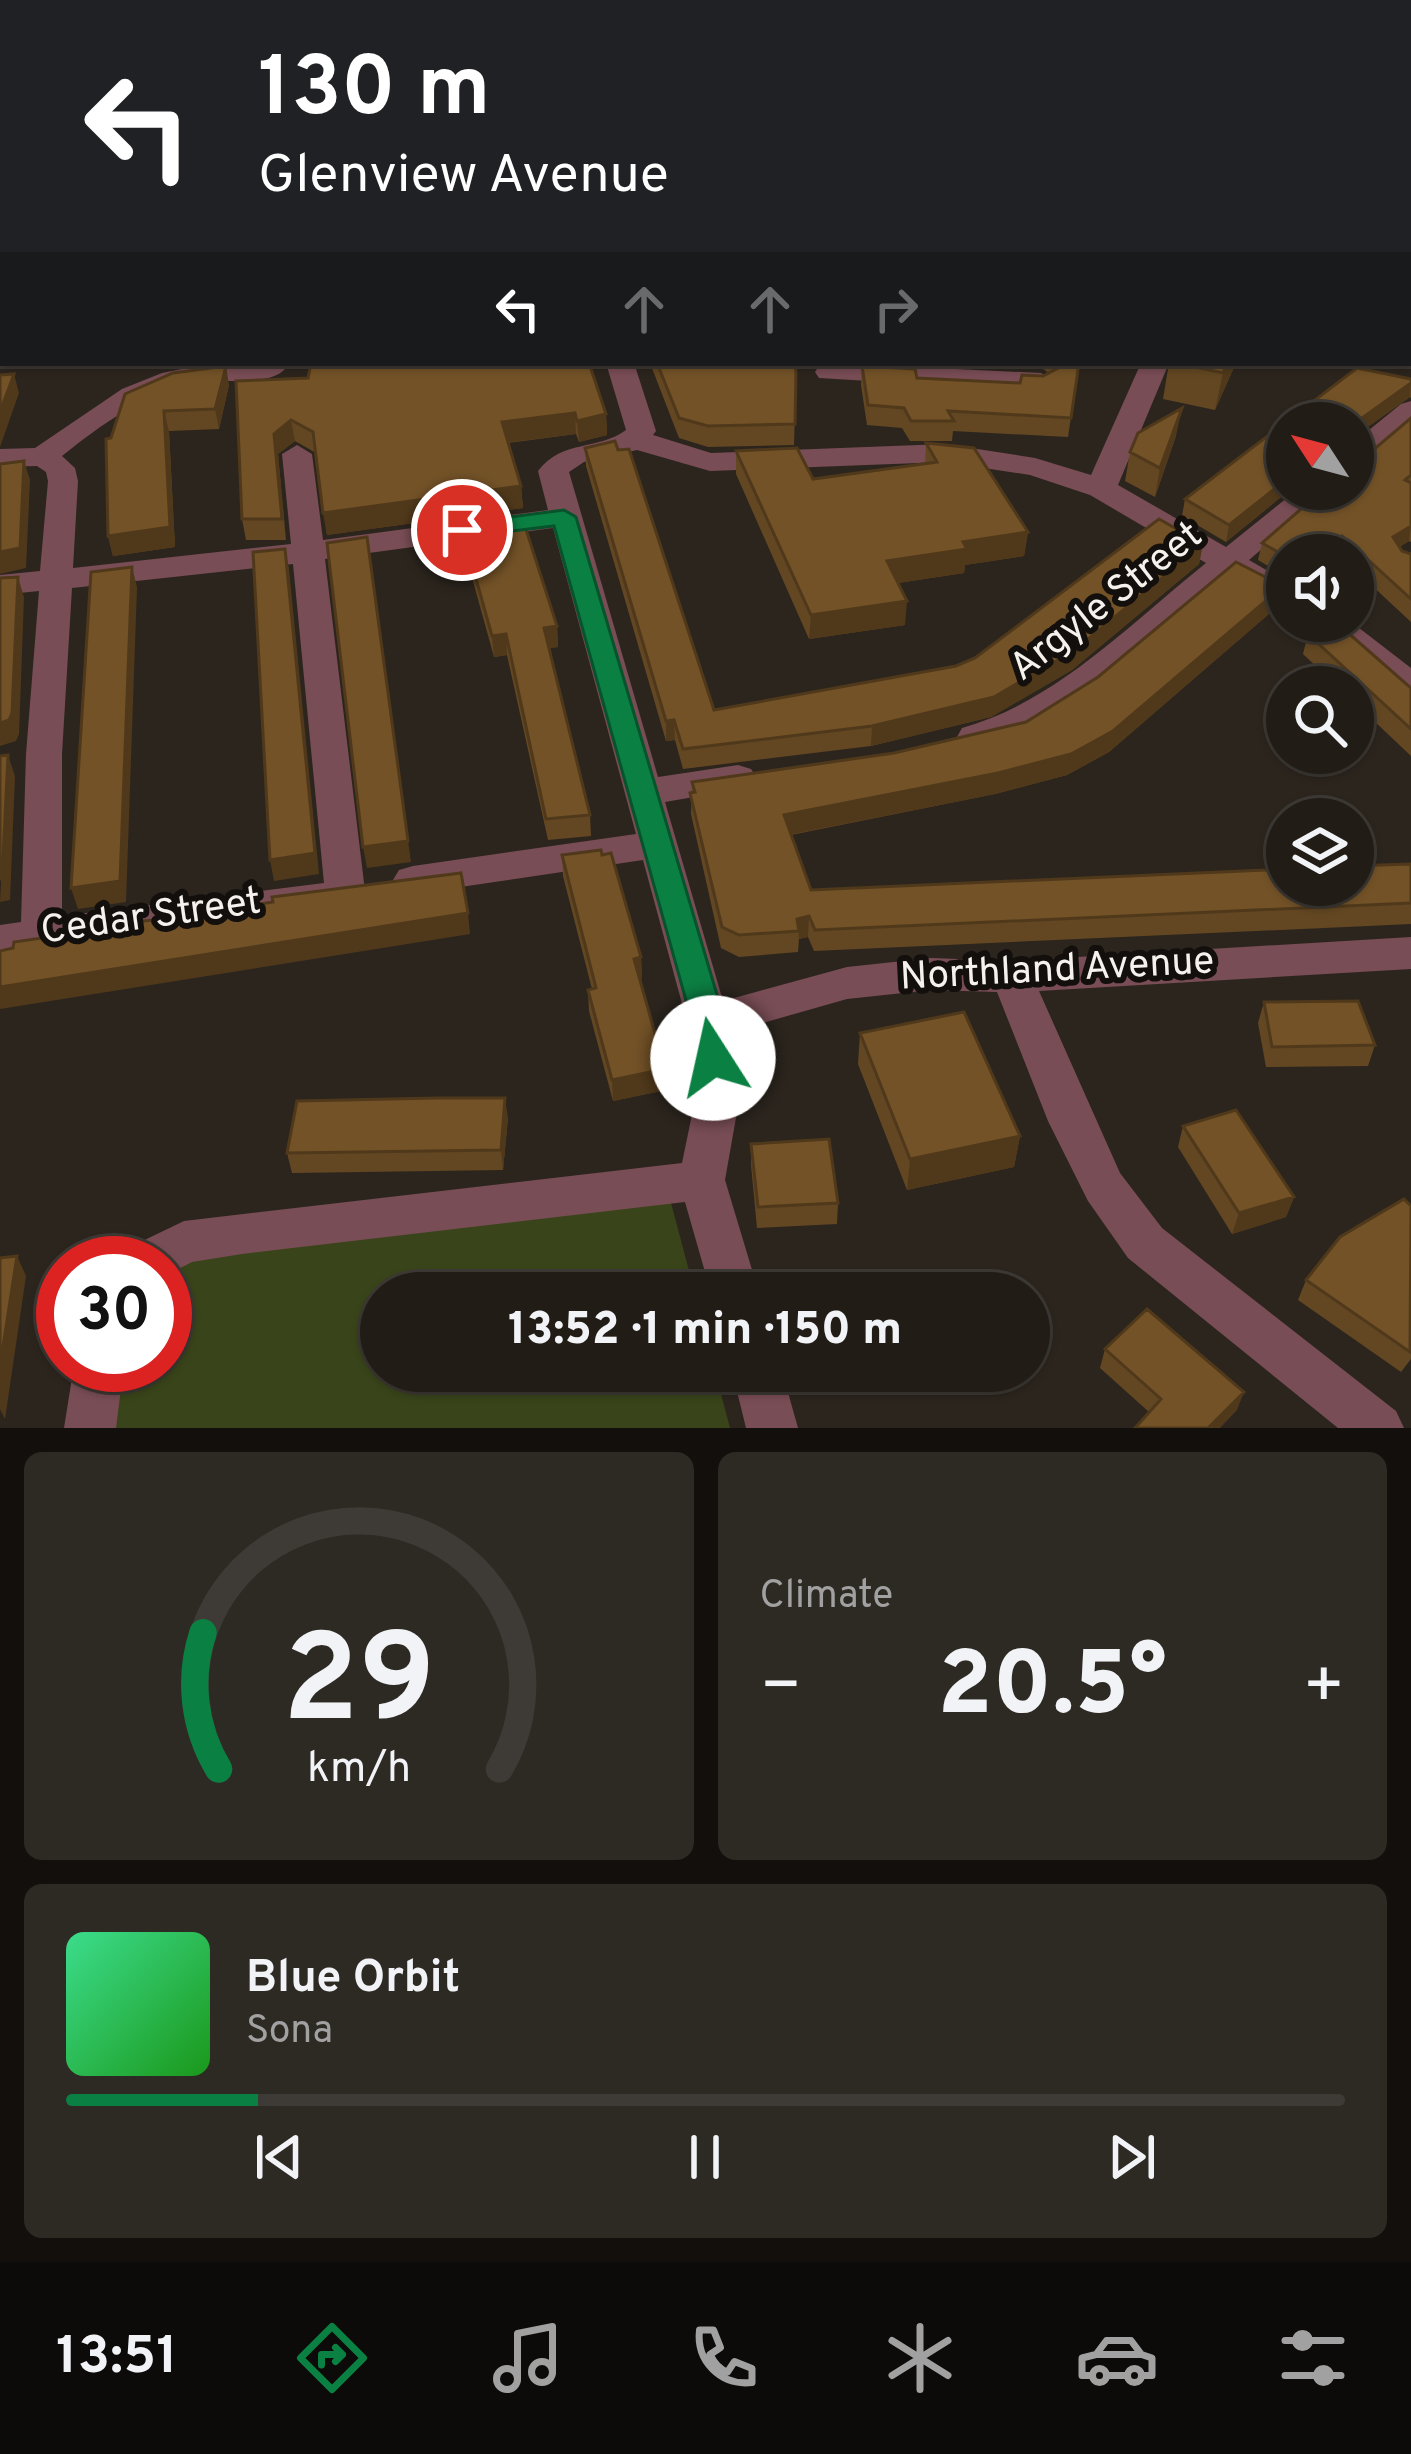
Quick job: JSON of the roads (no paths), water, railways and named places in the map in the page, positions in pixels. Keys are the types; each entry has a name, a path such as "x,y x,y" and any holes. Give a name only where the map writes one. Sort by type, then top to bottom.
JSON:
{"street":[{"path":"43,457 86,421 163,382 198,373 271,366"},
{"path":"621,366 641,431 636,440"},
{"path":"1101,488 1154,366"},
{"path":"830,372 968,370 1041,382"},
{"path":"1374,441 1411,410"},
{"path":"729,1272 702,1180 718,1095 709,1022 553,471 571,452 636,440 710,462 944,453 1011,462 1101,488 1266,585"},
{"path":"297,454 345,891"},
{"path":"0,458 43,457 60,467 64,481 53,579 44,754 41,933"},
{"name":"Argyle Street","path":"937,746 1007,730 1044,711 1292,510"},
{"path":"0,585 564,517"},
{"path":"1355,642 1411,686"},
{"path":"0,760 44,754"},
{"path":"646,792 779,772"},
{"name":"Cedar Street","path":"0,940 659,844"},
{"name":"Northland Avenue","path":"709,1022 847,983 931,974 1012,976 1411,952"},
{"path":"1012,976 1071,1121 1104,1187 1145,1243 1378,1428"},
{"path":"192,1241 702,1180"},
{"path":"90,1428 95,1392"},
{"path":"763,1392 772,1428"}]}
